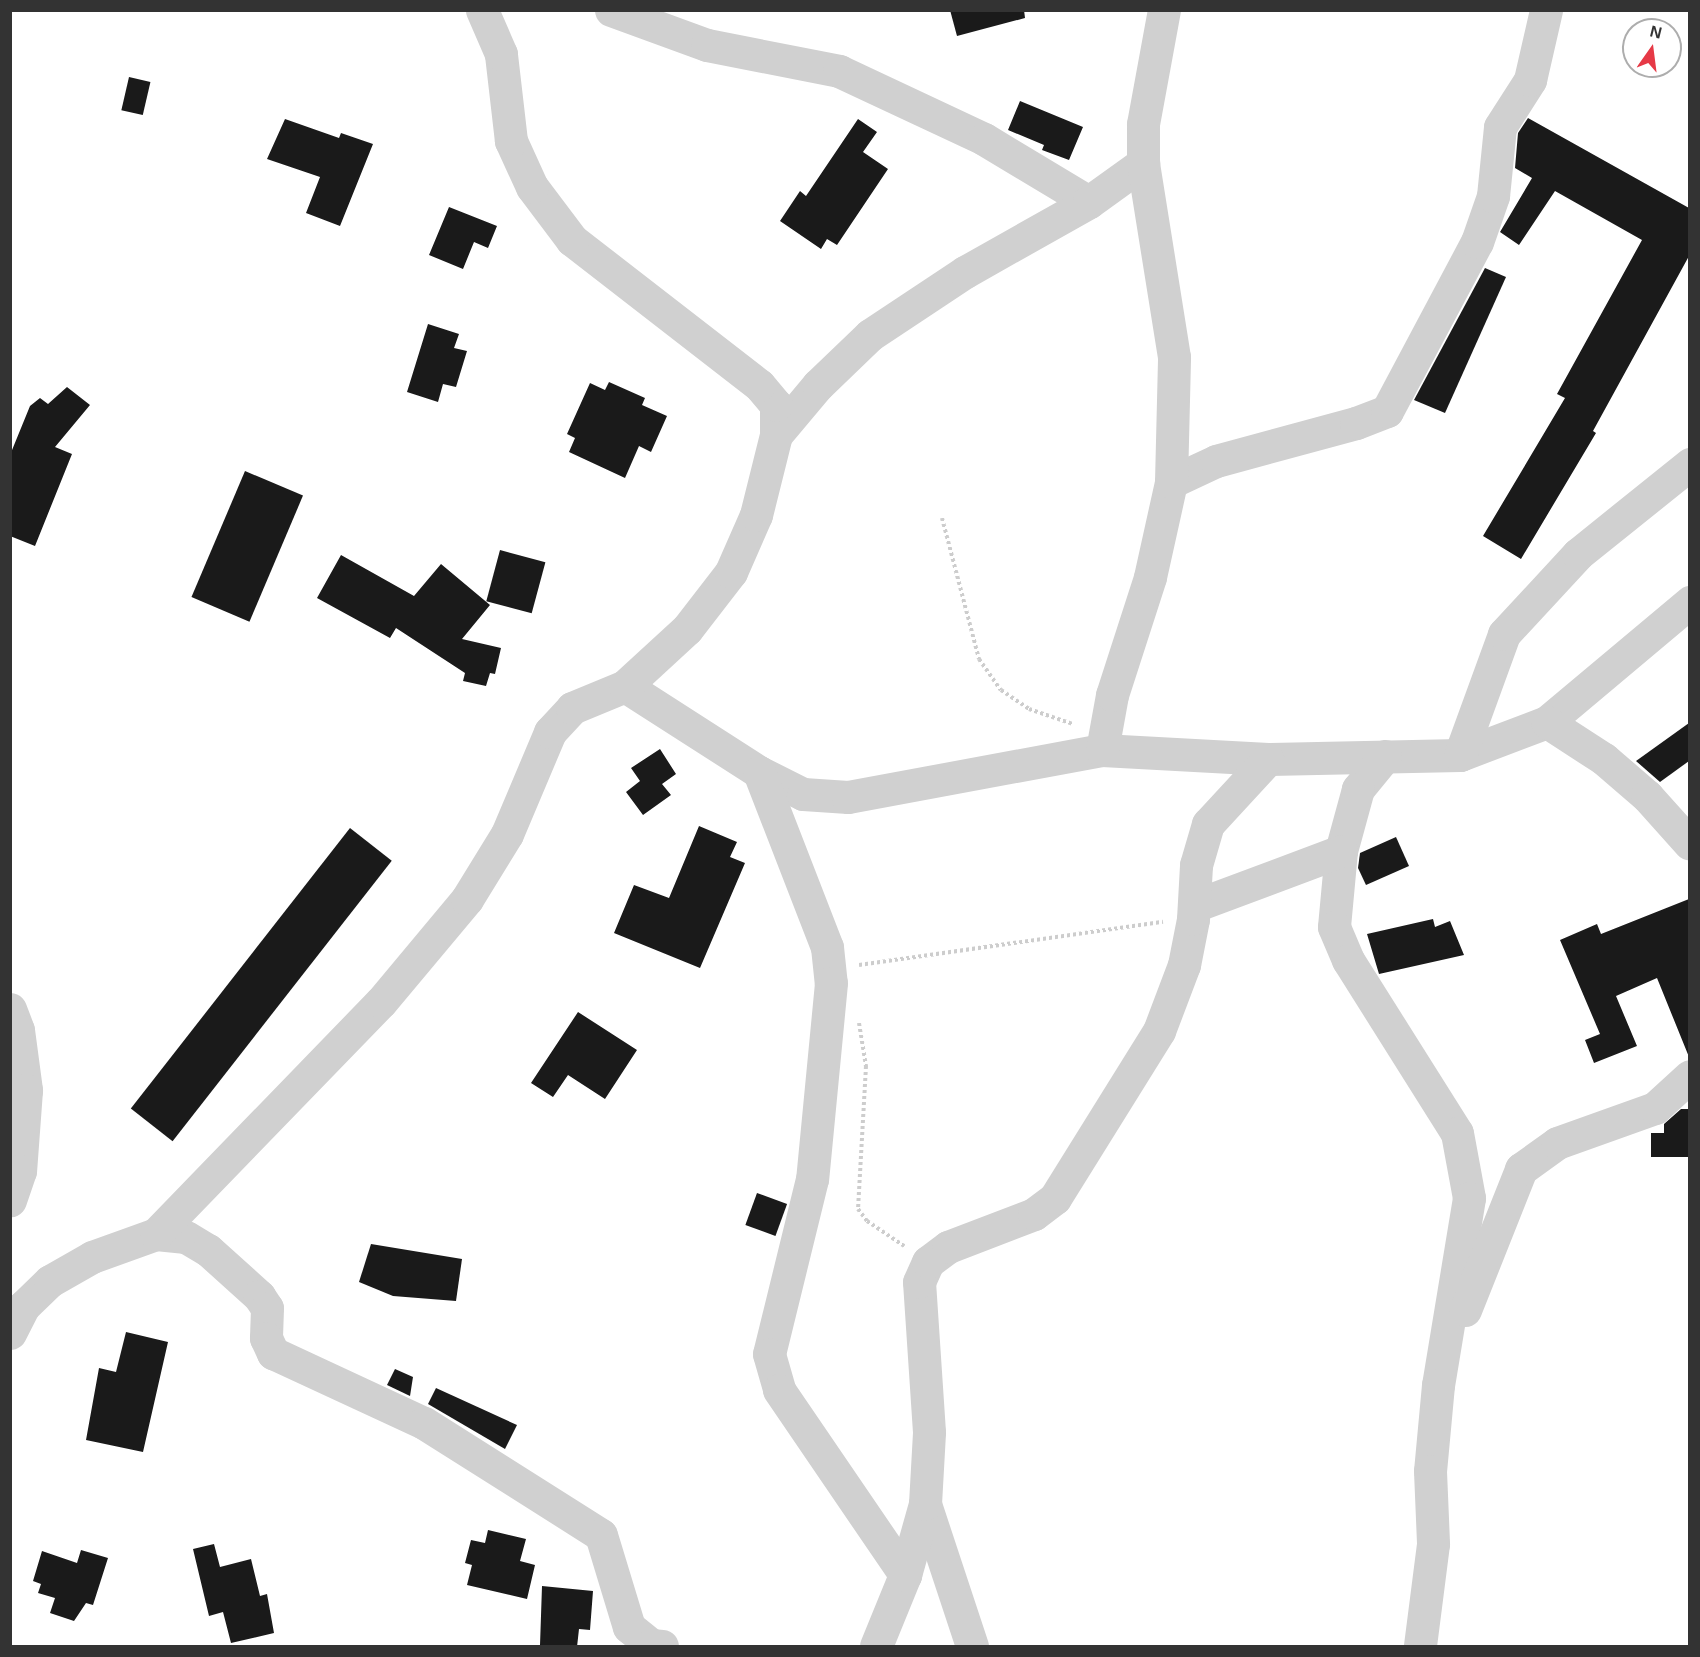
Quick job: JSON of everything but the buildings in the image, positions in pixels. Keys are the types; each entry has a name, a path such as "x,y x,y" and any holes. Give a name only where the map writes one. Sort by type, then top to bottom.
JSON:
{"street":[{"path":"156,1234 381,1002 466,899 507,834 550,732 572,708 625,686 687,629 731,572 756,514 776,435 776,405 759,385 572,240 532,187 511,141 501,54 482,10"},
{"path":"611,10 707,45 839,71 984,139 1089,202"},
{"path":"1104,743 1112,695 1150,577 1171,482 1174,357 1143,162 1143,124 1164,10"},
{"path":"1171,482 1216,461 1356,423 1387,411 1477,242 1493,196 1500,127 1530,80 1546,10"},
{"path":"776,435 818,385 870,335 965,272 1089,202 1143,162"},
{"path":"1460,755 1504,634 1578,554 1689,464"},
{"path":"625,686 759,772 803,794 848,798 1104,743 1268,759 1460,755 1547,722 1689,602"},
{"path":"1547,722 1604,759 1647,796 1689,844"},
{"path":"1386,756 1358,789 1341,850 1334,927 1348,960 1457,1133 1469,1197 1438,1385 1430,1471 1433,1544 1420,1647"},
{"path":"876,1647 905,1575 925,1504 929,1432 919,1282 928,1262 948,1247 1034,1215 1055,1198 1159,1031 1184,965 1193,912 1196,865 1208,824 1268,759"},
{"path":"759,772 827,946 830,976 812,1179 769,1354 779,1390 905,1575"},
{"path":"1193,912 1341,850"},
{"path":"10,1009 18,1030 26,1089 20,1171 10,1200"},
{"path":"1438,1385 1502,1209 1521,1169 1557,1143 1655,1108 1689,1076"},
{"path":"10,1334 24,1306 50,1281 92,1257 156,1234 186,1237 208,1250 259,1296 267,1308 266,1338 273,1353 424,1423 601,1535 629,1627 651,1645 662,1647"},
{"path":"925,1504 972,1647"}],"path":[{"path":"942,518 979,659 1001,690 1029,708 1104,743"},
{"path":"928,1262 867,1221 858,1209 866,1066 863,1033 849,1002 830,976 1193,912"}]}
